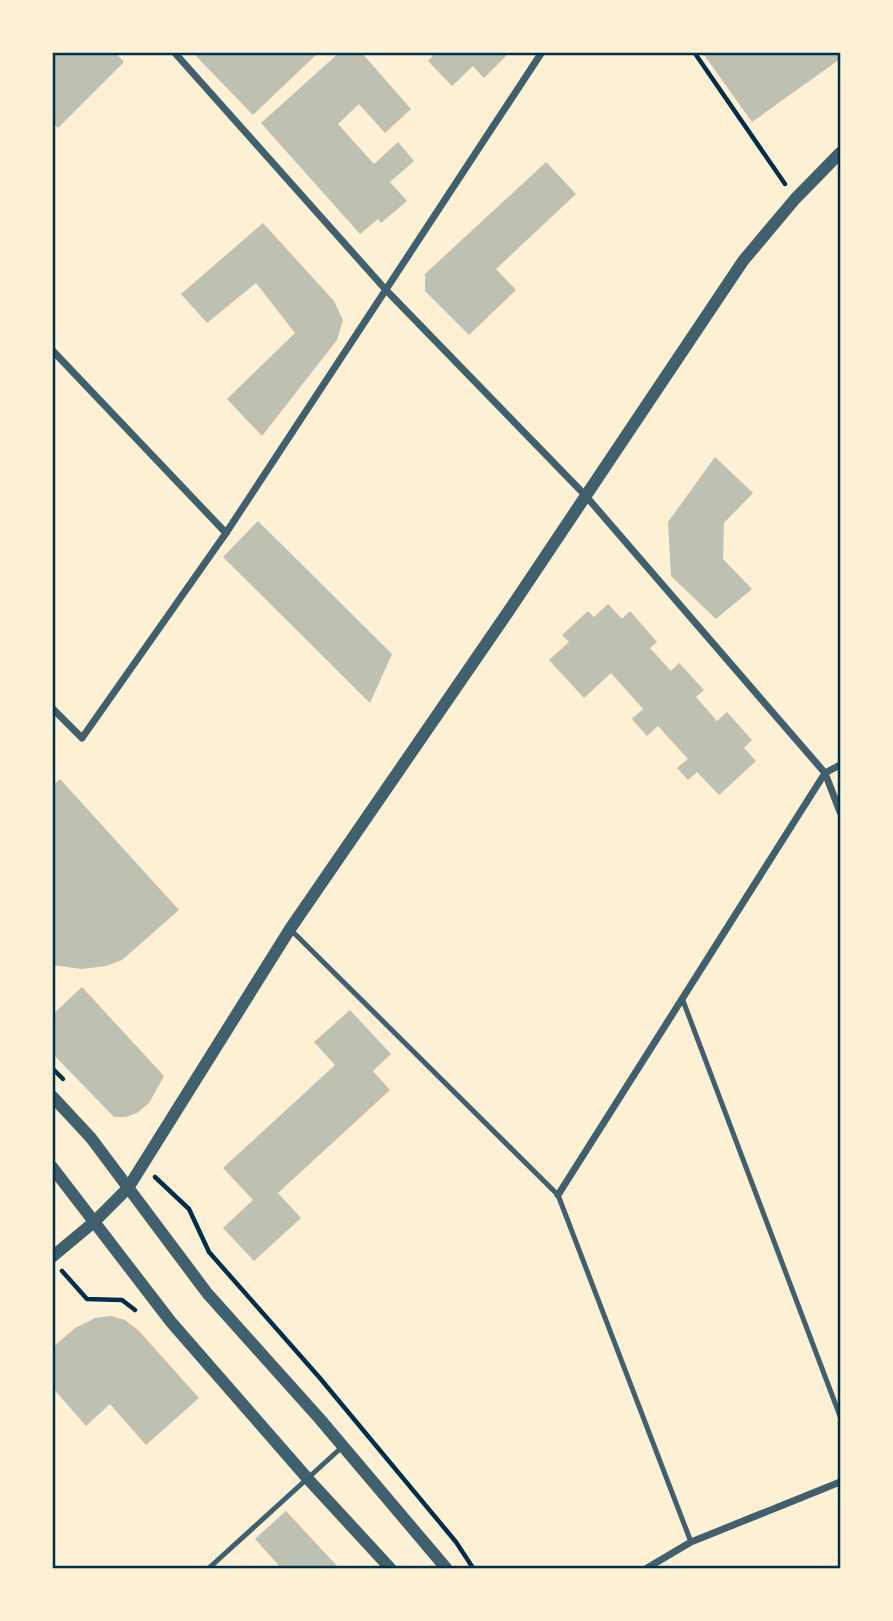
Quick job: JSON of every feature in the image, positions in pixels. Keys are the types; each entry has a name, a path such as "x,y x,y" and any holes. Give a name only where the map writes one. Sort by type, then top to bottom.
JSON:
{"street":[{"path":"174,52 386,290 585,495 825,773 841,812"},
{"path":"52,708 82,738 226,533 542,52"},
{"path":"52,1257 94,1222 128,1188 290,929 508,612 743,261 795,199 841,153"},
{"path":"52,349 226,533"},
{"path":"558,1195 825,773 841,765"},
{"path":"52,1096 91,1138 207,1293 343,1446 446,1569"},
{"path":"52,1167 171,1322 390,1569"},
{"path":"647,1569 691,1542 841,1482"}],"lane":[{"path":"290,929 558,1195 691,1542"},
{"path":"682,998 841,1416"},
{"path":"209,1569 343,1446"}],"path":[{"path":"694,52 795,199"},
{"path":"189,1209 209,1252 319,1377 447,1531 473,1569"},
{"path":"61,1271 87,1299"}],"building":[{"path":"52,52 115,52 124,62 58,128 52,122"},
{"path":"192,52 319,52 253,115"},
{"path":"340,52 361,52 411,109 385,133 359,104 338,124 374,164 398,142 414,161 390,182 407,201 381,223 378,219 360,234 261,123"},
{"path":"430,52 502,52 506,56 484,78 473,66 452,86 428,61 433,56"},
{"path":"702,52 840,52 840,59 752,122"},
{"path":"546,162 576,194 496,269 516,290 469,335 425,291 425,274"},
{"path":"263,223 334,301 343,320 337,340 262,436 227,399 295,333 256,283 207,323 181,294"},
{"path":"715,457 753,493 724,523 723,559 752,589 716,619 671,576 668,522"},
{"path":"258,521 392,654 370,703 223,557"},
{"path":"608,604 622,619 630,611 657,642 650,648 671,671 679,663 704,690 696,697 717,721 727,712 752,740 744,748 756,761 719,795 697,772 688,780 677,768 688,759 658,726 647,736 632,719 643,709 611,673 584,698 549,660 569,642 562,635 588,611 594,617"},
{"path":"60,779 179,910 122,960 106,966 82,969 52,965 52,786"},
{"path":"82,987 164,1076 149,1103 137,1113 114,1117 52,1053 52,1015"},
{"path":"350,1010 391,1054 373,1071 390,1090 278,1193 301,1218 254,1261 223,1228 253,1200 223,1168 335,1065 314,1042"},
{"path":"111,1316 125,1320 139,1331 199,1398 146,1445 110,1404 86,1426 52,1387 52,1348 75,1328 95,1318"},
{"path":"286,1511 339,1568 281,1568 255,1539"}]}
